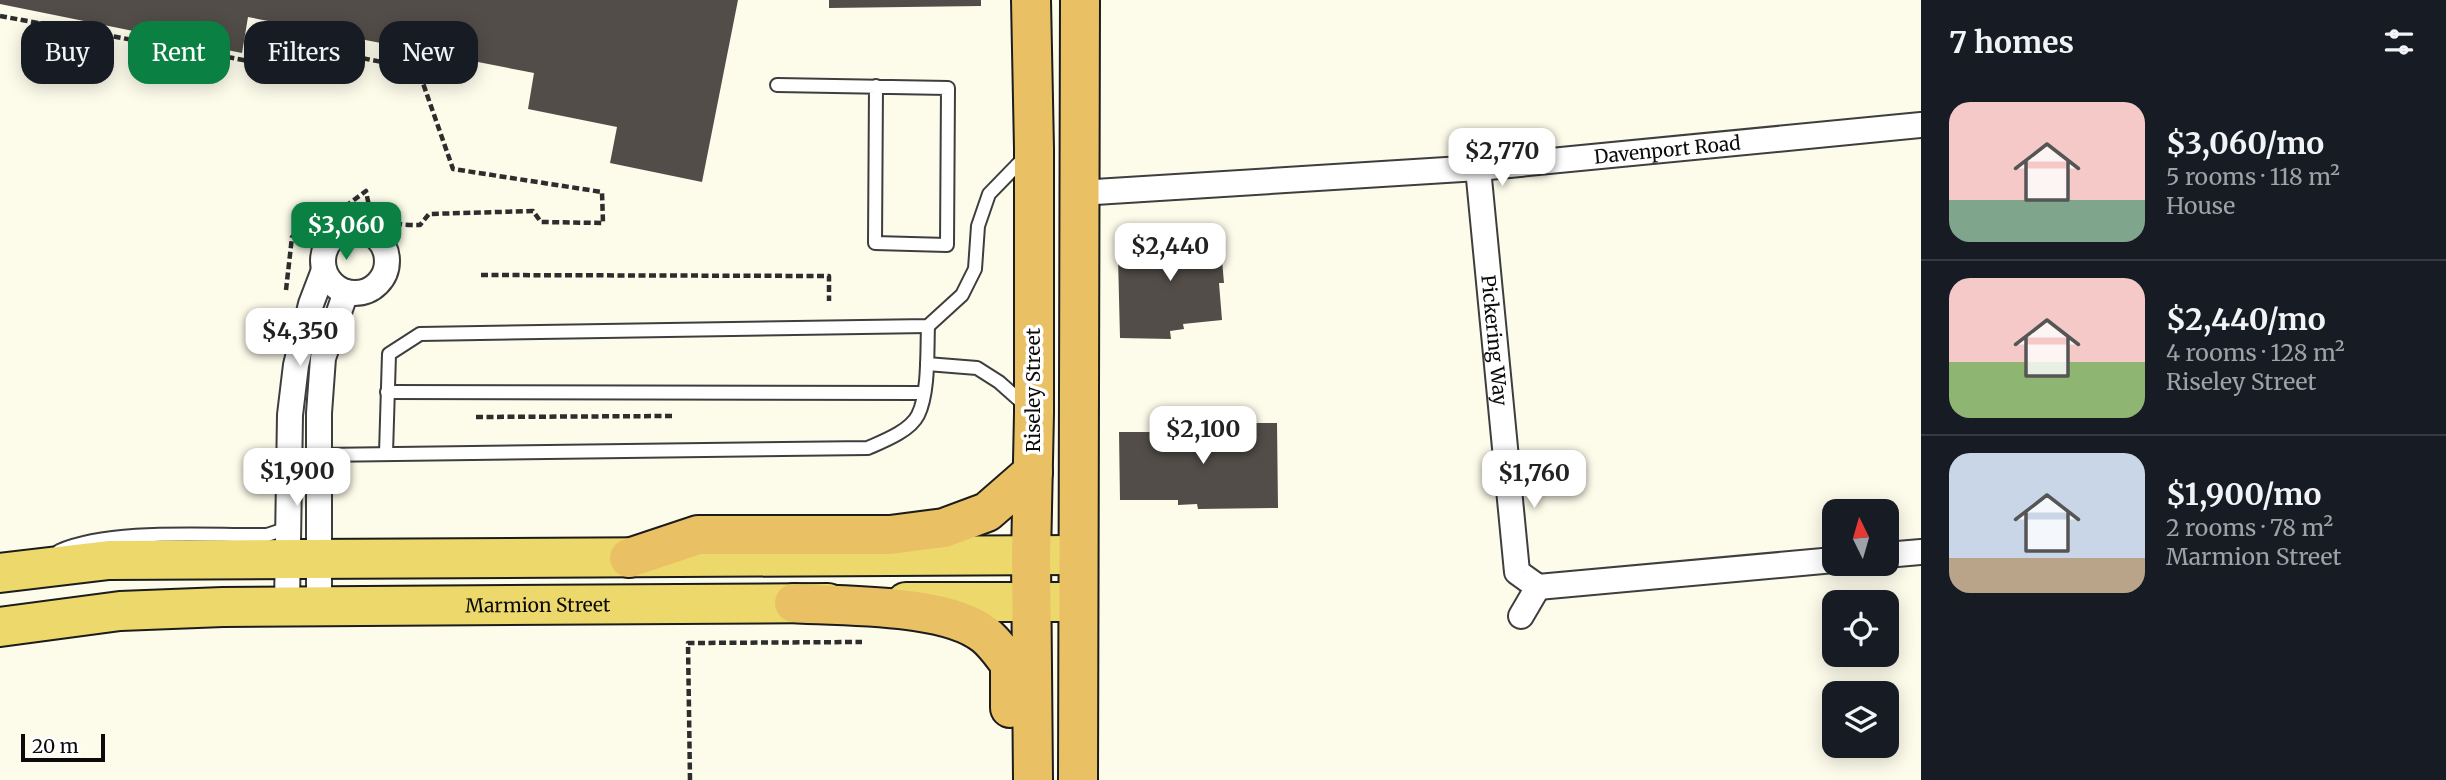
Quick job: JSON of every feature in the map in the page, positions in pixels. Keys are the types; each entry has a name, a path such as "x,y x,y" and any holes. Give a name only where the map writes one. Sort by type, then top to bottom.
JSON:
{"highway":[{"name":"Riseley Street","path":"1031,0 1039,145 1031,557 1033,780"},
{"path":"1078,780 1079,192 1074,124 1080,0"},
{"path":"629,558 698,535 890,535 944,528 988,512 1033,472"},
{"path":"794,603 929,612 961,621 986,636 1010,664 1010,780"}],"main road":[{"path":"8,571 109,560 298,550 629,558 1078,555"},
{"name":"Marmion Street","path":"0,627 120,611 303,605 1079,602"}],"street":[{"name":"Davenport Road","path":"1079,192 1478,167 1921,125"},
{"name":"Pickering Way","path":"1478,167 1517,572 1538,587"},
{"path":"356,228 376,236 386,254 387,265 383,276 367,290 346,292 328,279 324,270 324,250 337,234 356,228"},
{"path":"303,605 290,415 296,365 311,304 324,270"},
{"path":"298,550 320,455 319,412 323,358 346,292"},
{"path":"1899,554 1921,552"},
{"path":"1521,616 1538,587 1822,561"}],"lane":[{"path":"777,85 876,86 948,88 947,245 875,243 876,86"},
{"path":"386,453 389,354 420,334 928,326 962,295 975,268 978,226 989,194 1039,145"},
{"path":"320,455 868,448 896,436 918,416 924,393 928,326"},
{"path":"927,364 977,368 999,382 1034,413"},
{"path":"387,393 924,393"}],"path":[{"path":"0,16 249,61 254,37 379,61"},
{"path":"423,84 453,169 602,192 603,223"},
{"path":"481,275 829,276 829,301"},
{"path":"476,417 679,415"},
{"path":"690,780 688,643 867,642"}],"building":[{"path":"0,0 738,0 702,182 610,163 617,127 528,109 534,73 478,62 478,21 379,21 379,43 365,40 365,21 268,21 248,17 247,21 244,21 242,53 230,51 230,21 128,21 128,30 114,27 114,21 84,21 0,4"},
{"path":"829,0 981,0 981,6 829,8"},
{"path":"1219,226 1224,283 1219,283 1222,320 1183,324 1184,329 1170,331 1171,339 1120,338 1118,257 1131,256 1130,244 1141,243 1140,234"},
{"path":"1207,423 1277,423 1278,508 1198,509 1197,504 1178,505 1178,500 1120,500 1119,432 1207,432"}]}
